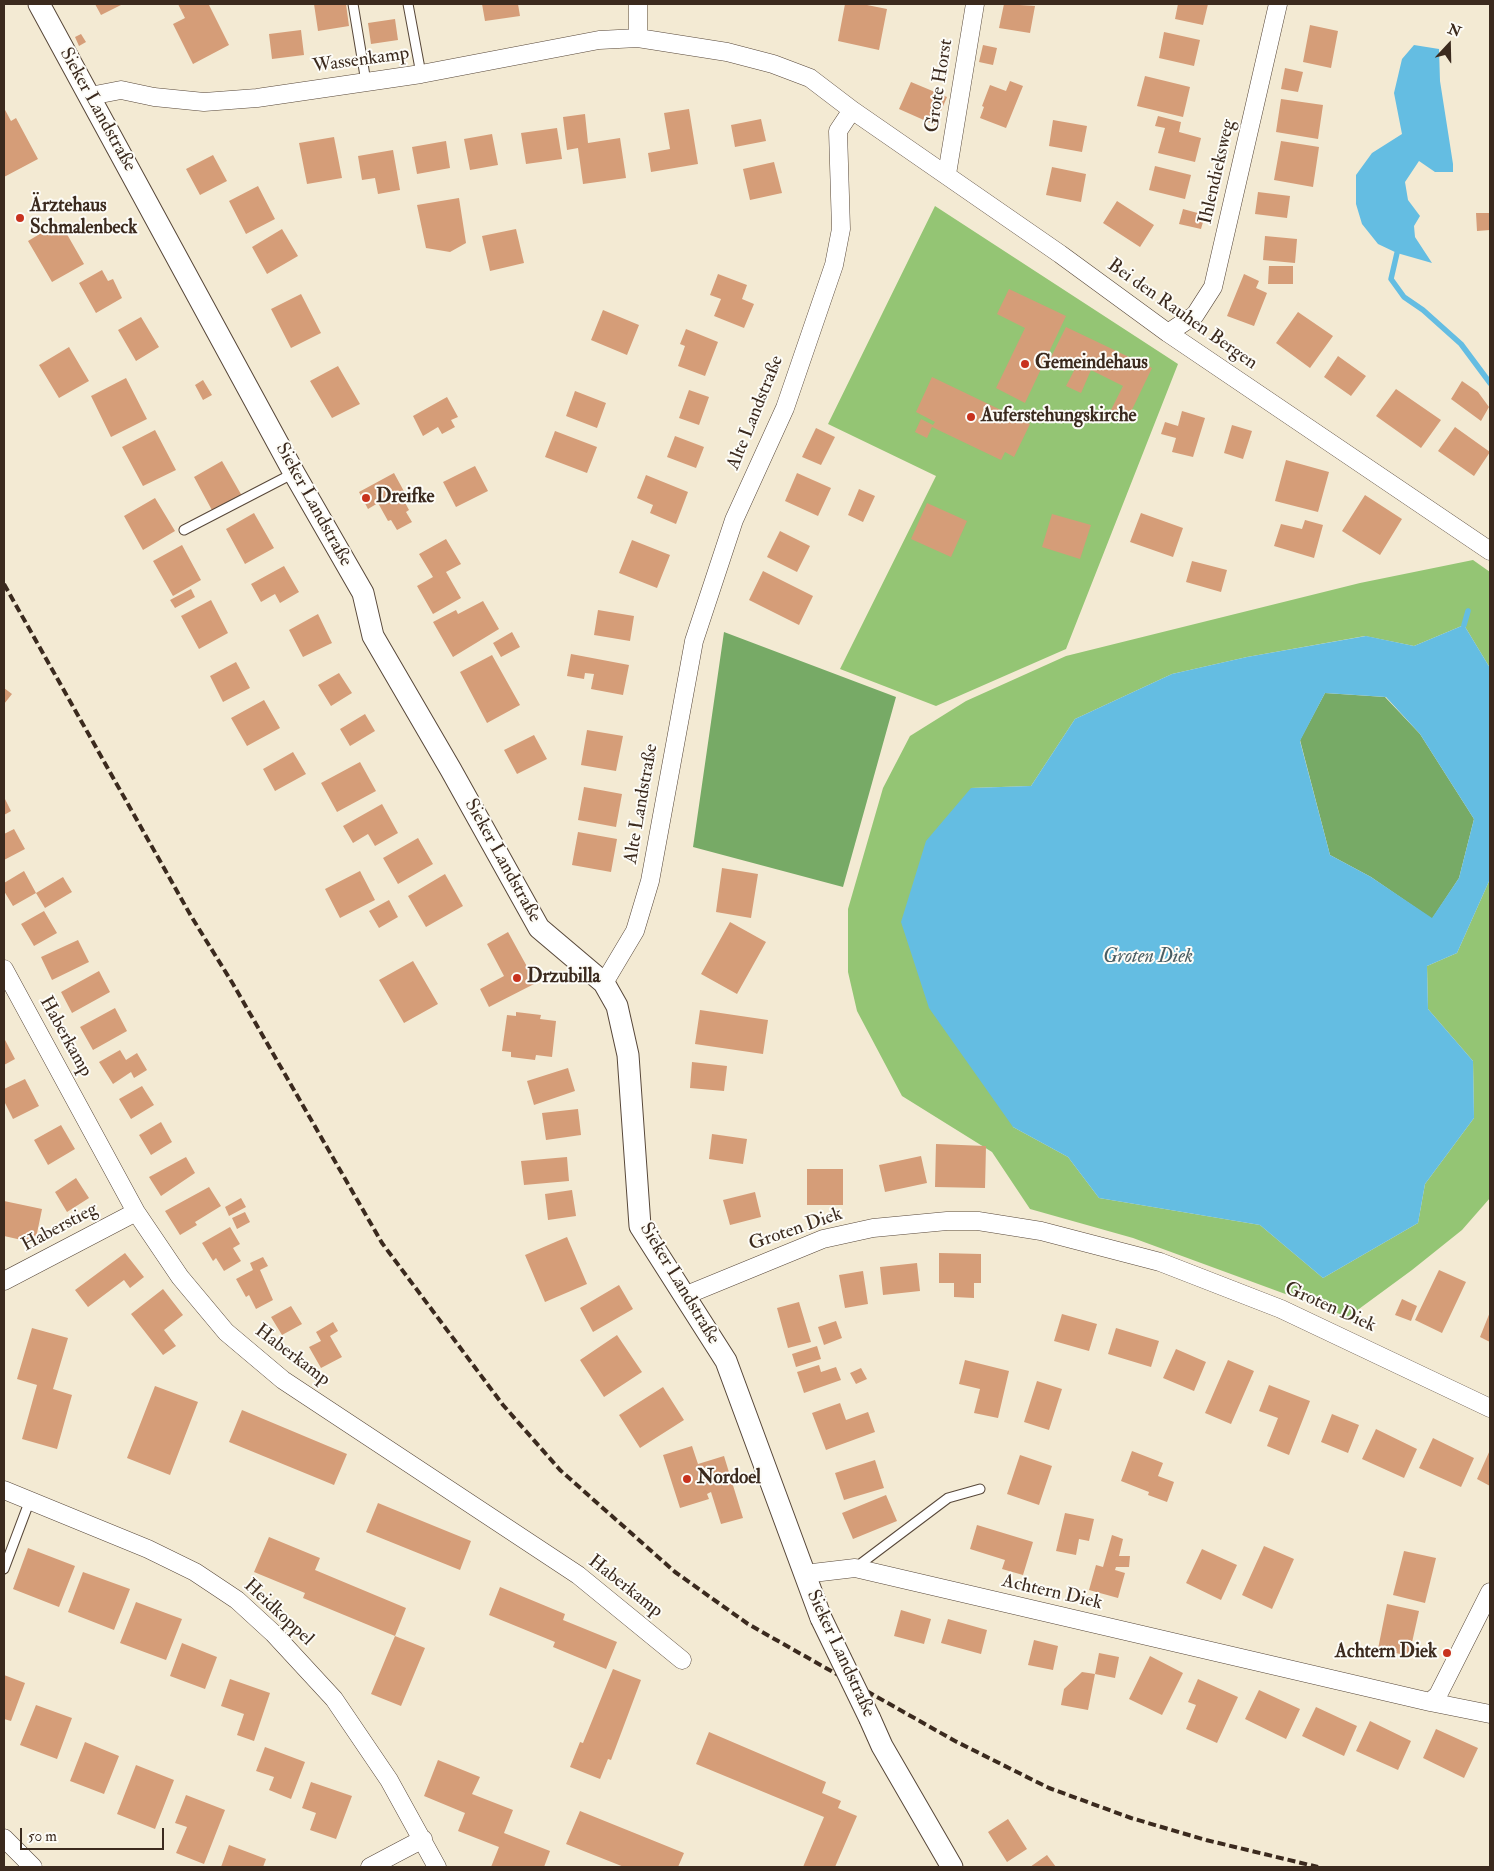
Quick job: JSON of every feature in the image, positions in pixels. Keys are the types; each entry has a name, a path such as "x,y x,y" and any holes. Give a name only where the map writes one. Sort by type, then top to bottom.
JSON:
{"street":[{"name":"Sieker Landstraße","path":"39,4 294,473 363,593 373,636 451,770 539,928 604,983 617,1006 628,1054 640,1226 670,1276 726,1361 821,1618 882,1746 952,1867"},
{"path":"638,4 638,38 727,52 773,64 810,78 852,110"},
{"name":"Grote Horst","path":"947,174 975,4"},
{"name":"Ihlendieksweg","path":"1168,333 1195,315 1213,287 1278,4"},
{"name":"Wassenkamp","path":"90,96 121,90 154,97 204,102 257,98 421,74 599,40 638,38"},
{"name":"Bei den Rauhen Bergen","path":"852,110 947,174 1168,333 1490,551"},
{"name":"Alte Landstraße","path":"604,983 635,931 650,881 694,641 734,520 784,408 834,265 841,229 838,131 852,110"},
{"name":"Haberkamp","path":"4,969 136,1212 180,1278 226,1332 283,1380 578,1576 682,1660"},
{"name":"Haberstieg","path":"4,1281 136,1212"},
{"name":"Groten Diek","path":"684,1296 824,1239 873,1228 946,1221 987,1223 1041,1231 1160,1262 1281,1309 1490,1408"},
{"name":"Heidkoppel","path":"4,1490 148,1549 195,1572 237,1600 273,1633 334,1700 388,1780 438,1867"},
{"name":"Achtern Diek","path":"804,1574 855,1568 1430,1702 1490,1714"},
{"path":"1430,1702 1438,1695 1490,1592"},
{"path":"4,1838 33,1867"},
{"path":"370,1867 423,1839"}],"lane":[{"path":"353,4 366,82"},
{"path":"408,4 421,74"},
{"path":"184,530 294,473"},
{"path":"855,1568 948,1498 980,1489"},
{"path":"4,1569 30,1500"}],"green space":[{"path":"935,206 1178,364 1066,649 936,706 840,669 936,476 828,424"},
{"path":"1473,560 1490,572 1490,668 1464,625 1414,646 1365,636 1247,657 1172,674 1075,719 1031,786 971,788 1013,1127 1068,1157 1099,1198 1260,1225 1323,1278 1418,1223 1425,1184 1474,1118 1473,1061 1428,1009 1427,966 1457,953 1490,879 1490,1198 1462,1230 1348,1317 1133,1238 1030,1209 992,1152 902,1096 857,1011 848,972 848,909 883,788 910,736 966,701 1066,656 1360,583"},
{"path":"724,632 896,697 843,887 693,847"},
{"path":"1325,693 1385,697 1420,734 1474,819 1459,878 1432,919 1371,877 1330,855 1300,740"}],"water":[{"path":"1414,45 1439,49 1440,81 1453,164 1453,172 1435,172 1419,161 1405,182 1408,200 1420,216 1414,226 1415,237 1432,263 1397,253 1378,244 1362,224 1356,204 1356,175 1372,153 1402,134 1394,93 1402,59"},
{"name":"Groten Diek","path":"1464,625 1490,668 1490,879 1457,953 1427,966 1428,1009 1473,1061 1474,1118 1425,1184 1418,1223 1323,1278 1260,1225 1099,1198 1068,1157 1013,1127 929,1008 901,922 926,841 971,788 1031,786 1075,719 1172,674 1247,657 1366,636 1414,646","holes":["1325,693 1386,697 1420,734 1474,819 1459,878 1432,918 1371,877 1330,855 1300,741"]}],"building":[{"path":"95,4 123,4 101,15"},
{"path":"178,4 212,4 209,5 229,45 193,64 173,24 185,18"},
{"path":"314,4 346,4 349,26 318,31"},
{"path":"482,4 518,4 520,16 485,21"},
{"path":"845,4 862,4 887,9 879,50 838,41"},
{"path":"1004,4 1035,6 1030,33 999,28"},
{"path":"1178,4 1208,4 1203,25 1175,19"},
{"path":"395,19 398,40 371,44 368,23"},
{"path":"1310,25 1338,31 1331,68 1303,62"},
{"path":"301,30 304,55 272,59 269,34"},
{"path":"1164,32 1200,40 1194,66 1159,58"},
{"path":"81,34 86,42 79,46 75,37"},
{"path":"983,45 997,48 993,65 979,62"},
{"path":"1285,68 1303,72 1298,92 1281,89"},
{"path":"1145,76 1190,87 1183,117 1137,106"},
{"path":"1010,81 1023,86 1006,128 980,118 984,107 982,106 990,85 1006,91"},
{"path":"911,82 947,97 935,125 899,109"},
{"path":"1281,99 1323,105 1318,139 1276,132"},
{"path":"4,108 11,121 16,118 38,159 4,177"},
{"path":"689,109 698,164 651,172 648,153 670,149 664,113"},
{"path":"585,114 588,143 620,138 626,178 583,184 578,148 567,150 563,117"},
{"path":"1158,116 1181,122 1179,132 1201,138 1195,162 1158,153 1165,128 1155,126"},
{"path":"761,119 766,141 735,147 731,125"},
{"path":"1053,120 1087,126 1082,152 1049,146"},
{"path":"557,128 562,159 526,164 521,133"},
{"path":"492,134 498,165 470,170 464,139"},
{"path":"334,137 342,178 307,184 299,143"},
{"path":"446,141 450,168 417,174 412,147"},
{"path":"1281,141 1319,147 1313,187 1274,180"},
{"path":"393,150 400,190 378,194 375,178 362,180 358,156"},
{"path":"213,155 227,181 200,195 186,169"},
{"path":"774,162 782,193 750,200 743,169"},
{"path":"1155,166 1191,175 1185,199 1149,190"},
{"path":"1052,167 1086,174 1081,202 1046,195"},
{"path":"258,186 275,219 246,234 229,201"},
{"path":"1258,192 1290,196 1287,218 1255,214"},
{"path":"459,198 466,243 450,252 426,248 417,205"},
{"path":"1117,201 1154,225 1140,247 1103,223"},
{"path":"1183,209 1205,215 1201,229 1179,224"},
{"path":"1476,213 1490,213 1490,230 1477,231"},
{"path":"60,222 84,264 52,282 28,241"},
{"path":"282,229 298,256 267,274 252,247"},
{"path":"516,229 524,263 490,271 482,236"},
{"path":"1265,236 1297,239 1295,263 1263,260"},
{"path":"1269,266 1293,266 1293,284 1268,284"},
{"path":"102,270 108,281 113,279 122,298 96,313 79,283"},
{"path":"718,274 747,285 742,299 754,304 744,328 714,316 721,299 710,295"},
{"path":"1244,274 1259,281 1256,288 1267,293 1254,326 1227,316"},
{"name":"Gemeindehaus","path":"1009,289 1066,316 1025,403 996,388 1025,328 997,314"},
{"path":"301,294 321,333 291,348 271,309"},
{"path":"603,310 639,325 627,355 591,340"},
{"path":"1298,312 1333,336 1310,368 1276,343"},
{"path":"141,317 159,347 136,361 118,330"},
{"path":"1066,327 1152,368 1128,418 1111,410 1123,386 1091,370 1081,393 1066,386 1078,363 1071,359 1065,371 1048,363"},
{"path":"686,329 718,342 705,376 678,366 685,346 680,344"},
{"path":"69,347 89,381 59,398 39,365"},
{"path":"1338,356 1366,376 1351,396 1324,377"},
{"path":"338,366 360,404 332,418 310,381"},
{"name":"Auferstehungskirche","path":"932,377 1030,424 1014,457 1005,452 1001,460 932,427 927,438 915,432 921,419 933,425 935,422 916,412"},
{"path":"126,378 147,419 111,437 91,396"},
{"path":"203,380 212,395 203,400 195,385"},
{"path":"1462,381 1478,392 1489,407 1481,421 1451,399"},
{"path":"1396,389 1441,420 1421,448 1376,416"},
{"path":"689,390 709,397 699,425 679,418"},
{"path":"575,391 606,403 597,428 566,416"},
{"path":"447,397 458,417 451,420 455,427 442,434 438,427 423,436 413,416"},
{"path":"1182,411 1205,418 1193,457 1172,452 1176,438 1161,434 1165,422 1178,426"},
{"path":"1232,425 1252,431 1243,459 1224,453"},
{"path":"1455,427 1490,452 1474,476 1438,451"},
{"path":"816,428 835,437 821,465 802,457"},
{"path":"155,430 176,470 143,486 122,447"},
{"path":"555,431 597,447 587,473 545,457"},
{"path":"675,436 704,447 696,468 667,457"},
{"path":"1286,460 1329,472 1318,512 1275,501"},
{"path":"222,461 242,496 213,512 194,477"},
{"path":"475,466 488,491 456,507 443,482"},
{"path":"394,473 406,495 402,497 409,510 406,512 412,522 397,530 391,520 388,521 378,503 368,509 359,492"},
{"path":"797,473 831,488 818,516 785,501"},
{"path":"646,475 688,492 676,524 650,513 653,505 637,498"},
{"path":"859,489 875,496 863,522 848,515"},
{"path":"1365,495 1402,519 1380,555 1342,531"},
{"path":"155,498 175,531 143,550 124,516"},
{"path":"927,503 967,521 951,557 911,539"},
{"path":"254,513 274,548 245,564 226,529"},
{"path":"1141,513 1183,528 1173,557 1130,542"},
{"path":"1052,514 1091,525 1080,559 1042,547"},
{"path":"1305,520 1323,525 1314,558 1274,546 1281,524 1302,529"},
{"path":"780,531 810,546 797,572 767,557"},
{"path":"446,539 461,564 446,572 461,598 433,614 417,586 433,577 419,554"},
{"path":"632,540 670,555 657,588 619,573"},
{"path":"182,545 201,580 173,596 153,561"},
{"path":"1192,561 1227,570 1221,592 1186,582"},
{"path":"284,566 299,592 280,603 275,594 261,602 251,584"},
{"path":"763,571 813,596 799,625 749,600"},
{"path":"191,589 195,597 175,608 170,600"},
{"path":"211,600 228,633 199,649 181,616"},
{"path":"483,601 499,629 453,657 433,622 456,610 458,614"},
{"path":"598,610 634,616 630,641 594,635"},
{"path":"318,614 332,643 303,657 289,630"},
{"path":"512,632 520,647 501,657 493,643"},
{"path":"571,654 629,665 623,695 591,689 594,674 585,673 584,679 567,676"},
{"path":"492,655 520,705 487,723 460,672"},
{"path":"236,662 250,688 223,702 210,676"},
{"path":"339,673 352,693 331,706 318,685"},
{"path":"4,688 12,694 4,704"},
{"path":"264,700 280,728 247,746 231,718"},
{"path":"365,714 375,731 350,746 340,729"},
{"path":"587,730 623,736 616,771 581,765"},
{"path":"534,735 547,759 517,774 504,750"},
{"path":"293,752 306,774 275,791 263,769"},
{"path":"360,762 376,791 337,812 321,783"},
{"path":"584,787 622,794 616,827 578,820"},
{"path":"4,797 11,811 4,815"},
{"path":"382,804 398,833 375,846 368,834 353,843 343,826"},
{"path":"14,829 25,849 4,860 4,834"},
{"path":"578,832 617,839 611,872 572,865"},
{"path":"418,838 433,864 398,884 383,858"},
{"path":"722,868 758,874 751,918 716,912"},
{"path":"24,871 36,893 13,906 4,891 4,883"},
{"path":"360,871 375,900 340,918 325,889"},
{"path":"445,874 463,906 426,927 408,896"},
{"path":"63,877 72,892 45,908 36,893"},
{"path":"389,900 398,917 379,928 369,911"},
{"path":"44,911 57,933 34,946 21,924"},
{"path":"730,922 766,942 737,994 701,974"},
{"path":"508,932 536,983 489,1007 480,989 504,976 487,944"},
{"path":"78,940 89,962 52,980 41,957"},
{"path":"413,961 438,1004 404,1023 379,980"},
{"path":"99,971 110,992 72,1013 61,992"},
{"path":"115,1008 127,1031 93,1050 80,1027"},
{"path":"700,1010 768,1020 763,1054 695,1044"},
{"path":"516,1012 541,1015 540,1019 556,1021 552,1057 536,1055 535,1060 511,1057 511,1052 502,1051 507,1015 516,1016"},
{"path":"4,1038 15,1059 4,1065"},
{"path":"120,1050 126,1060 137,1053 147,1070 134,1078 131,1072 113,1084 99,1062"},
{"path":"692,1062 727,1066 724,1091 690,1088"},
{"path":"568,1068 575,1091 534,1105 527,1081"},
{"path":"25,1079 39,1106 13,1119 4,1101 4,1089"},
{"path":"142,1086 154,1105 131,1119 119,1099"},
{"path":"578,1109 581,1135 546,1140 542,1113"},
{"path":"161,1122 172,1142 151,1155 139,1135"},
{"path":"61,1125 75,1149 48,1165 34,1140"},
{"path":"712,1134 747,1139 743,1164 709,1159"},
{"path":"936,1144 986,1146 985,1188 935,1187"},
{"path":"921,1156 927,1183 885,1192 879,1165"},
{"path":"186,1157 195,1173 161,1196 149,1177"},
{"path":"567,1157 569,1181 524,1185 521,1161"},
{"path":"807,1169 843,1169 843,1205 807,1205"},
{"path":"76,1178 89,1198 67,1212 55,1192"},
{"path":"209,1187 221,1206 195,1222 197,1225 180,1235 165,1211"},
{"path":"572,1190 576,1216 548,1220 545,1194"},
{"path":"755,1192 761,1217 730,1225 723,1200"},
{"path":"241,1198 246,1207 229,1216 225,1207"},
{"path":"4,1201 42,1209 35,1243 4,1236"},
{"path":"245,1212 250,1222 237,1229 232,1218"},
{"path":"230,1227 240,1244 233,1248 241,1261 224,1271 216,1258 213,1261 202,1243"},
{"path":"567,1237 587,1284 545,1302 525,1255"},
{"path":"125,1253 144,1277 130,1288 124,1280 88,1307 75,1290"},
{"path":"939,1253 981,1254 981,1283 974,1283 974,1298 954,1297 954,1283 939,1283"},
{"path":"263,1257 268,1266 260,1270 273,1300 256,1309 249,1295 246,1297 236,1279 253,1270 250,1263"},
{"path":"917,1263 920,1291 883,1295 880,1267"},
{"path":"1439,1270 1466,1282 1442,1333 1415,1320"},
{"path":"863,1271 868,1304 845,1308 839,1275"},
{"path":"619,1285 633,1309 593,1332 580,1308"},
{"path":"163,1289 183,1315 164,1330 176,1346 163,1355 131,1314"},
{"path":"1402,1299 1417,1306 1411,1321 1395,1315"},
{"path":"799,1302 811,1342 788,1348 777,1308"},
{"path":"291,1306 302,1324 282,1335 271,1317"},
{"path":"1490,1312 1490,1342 1480,1337"},
{"path":"1062,1314 1097,1324 1089,1351 1054,1341"},
{"path":"836,1321 842,1338 824,1345 818,1327"},
{"path":"333,1322 338,1331 330,1336 342,1357 321,1368 309,1347 321,1341 316,1332"},
{"path":"32,1328 68,1338 53,1389 72,1395 57,1449 22,1439 37,1385 17,1379"},
{"path":"1116,1328 1159,1341 1151,1367 1108,1354"},
{"path":"617,1335 642,1372 604,1397 580,1360"},
{"path":"817,1346 821,1359 796,1367 792,1354"},
{"path":"1176,1349 1206,1362 1194,1391 1163,1378"},
{"path":"965,1360 1009,1371 998,1418 974,1413 980,1389 959,1384"},
{"path":"1228,1360 1254,1371 1231,1424 1205,1413"},
{"path":"819,1365 821,1372 836,1367 841,1380 804,1393 797,1372"},
{"path":"861,1368 867,1379 856,1384 850,1373"},
{"path":"1037,1381 1062,1389 1049,1430 1024,1422"},
{"path":"1269,1385 1310,1401 1289,1455 1267,1446 1278,1418 1259,1411"},
{"path":"155,1386 198,1402 170,1475 127,1458"},
{"path":"663,1387 684,1420 640,1448 619,1415"},
{"path":"840,1403 846,1420 868,1412 875,1432 826,1450 812,1413"},
{"path":"242,1410 347,1454 334,1485 229,1442"},
{"path":"1332,1414 1359,1425 1348,1453 1321,1442"},
{"path":"1376,1429 1417,1449 1404,1478 1362,1459"},
{"path":"1433,1438 1474,1458 1461,1487 1419,1468"},
{"path":"692,1446 698,1464 724,1456 743,1518 721,1524 711,1492 707,1494 709,1499 680,1508 663,1455"},
{"path":"1490,1450 1490,1486 1477,1479"},
{"path":"1132,1451 1163,1463 1158,1476 1174,1482 1167,1502 1148,1495 1149,1492 1121,1481"},
{"path":"1020,1455 1052,1466 1039,1505 1007,1494"},
{"path":"875,1460 884,1488 844,1500 835,1473"},
{"path":"886,1495 897,1521 853,1539 842,1513"},
{"path":"378,1503 471,1541 460,1570 366,1532"},
{"path":"1065,1513 1094,1519 1089,1541 1079,1539 1076,1555 1056,1551"},
{"path":"977,1525 1033,1542 1023,1575 1002,1569 1005,1560 970,1549"},
{"path":"1112,1535 1123,1539 1119,1556 1130,1556 1129,1567 1116,1567 1115,1570 1125,1573 1118,1598 1089,1590 1096,1565 1103,1567"},
{"path":"269,1537 320,1558 315,1570 406,1608 395,1636 303,1598 305,1593 254,1572"},
{"path":"1264,1546 1294,1559 1272,1609 1242,1595"},
{"path":"28,1548 75,1566 59,1607 13,1589"},
{"path":"1202,1549 1237,1565 1221,1600 1186,1583"},
{"path":"1404,1551 1436,1558 1425,1603 1393,1595"},
{"path":"83,1572 130,1589 114,1630 68,1612"},
{"path":"500,1587 565,1614 563,1620 617,1642 606,1669 553,1647 555,1642 489,1615"},
{"path":"136,1602 182,1619 166,1660 120,1643"},
{"path":"1387,1604 1419,1611 1409,1656 1378,1649"},
{"path":"901,1610 931,1619 924,1644 894,1636"},
{"path":"948,1619 987,1630 981,1654 941,1643"},
{"path":"395,1636 425,1648 401,1706 371,1694"},
{"path":"1034,1640 1058,1646 1053,1670 1028,1665"},
{"path":"182,1643 217,1657 205,1689 170,1676"},
{"path":"1099,1653 1119,1657 1115,1678 1095,1674"},
{"path":"1150,1656 1183,1673 1162,1715 1129,1699"},
{"path":"613,1669 641,1680 611,1760 608,1759 600,1779 570,1767 580,1742 583,1743"},
{"path":"1082,1672 1095,1674 1088,1710 1061,1705 1064,1689"},
{"path":"4,1675 25,1683 11,1721 4,1719"},
{"path":"230,1679 270,1693 254,1741 237,1735 244,1714 221,1706"},
{"path":"1198,1679 1238,1697 1217,1743 1186,1729 1196,1705 1188,1702"},
{"path":"1259,1690 1300,1709 1286,1739 1245,1719"},
{"path":"36,1705 72,1718 57,1759 20,1745"},
{"path":"1316,1707 1357,1726 1344,1756 1302,1736"},
{"path":"1370,1721 1411,1741 1398,1770 1356,1751"},
{"path":"1436,1729 1478,1748 1464,1778 1423,1758"},
{"path":"709,1732 826,1782 822,1793 841,1801 838,1808 857,1816 835,1867 803,1867 824,1817 696,1764"},
{"path":"85,1742 119,1756 104,1794 70,1781"},
{"path":"265,1747 305,1762 291,1799 269,1790 274,1777 256,1771"},
{"path":"438,1760 480,1777 472,1794 513,1810 504,1833 550,1851 544,1867 491,1867 499,1847 458,1831 465,1813 424,1796"},
{"path":"136,1765 174,1780 155,1829 117,1814"},
{"path":"311,1782 352,1796 336,1839 310,1830 316,1813 302,1808"},
{"path":"186,1795 225,1810 204,1864 176,1853 187,1827 175,1823"},
{"path":"580,1811 684,1853 678,1867 624,1867 566,1844"},
{"path":"1008,1819 1027,1849 1007,1862 988,1832"},
{"path":"229,1845 266,1859 263,1867 221,1867"},
{"path":"1047,1855 1056,1867 1030,1867"}],"waterway":[{"path":"1397,253 1391,279 1404,297 1423,310 1461,344 1490,383"},
{"path":"1464,625 1468,611"}],"railway":[{"path":"4,584 191,916 233,984 382,1243 503,1405 560,1470 675,1572 748,1624 955,1741 1049,1788 1131,1818 1206,1840 1318,1867"}],"place":[{"name":"Ärztehaus Schmalenbeck","path":"20,218"},
{"name":"Gemeindehaus","path":"1025,364"},
{"name":"Auferstehungskirche","path":"971,417"},
{"name":"Dreifke","path":"366,498"},
{"name":"Drzubilla","path":"517,978"},
{"name":"Nordoel","path":"687,1479"},
{"name":"Achtern Diek","path":"1447,1653"}]}
